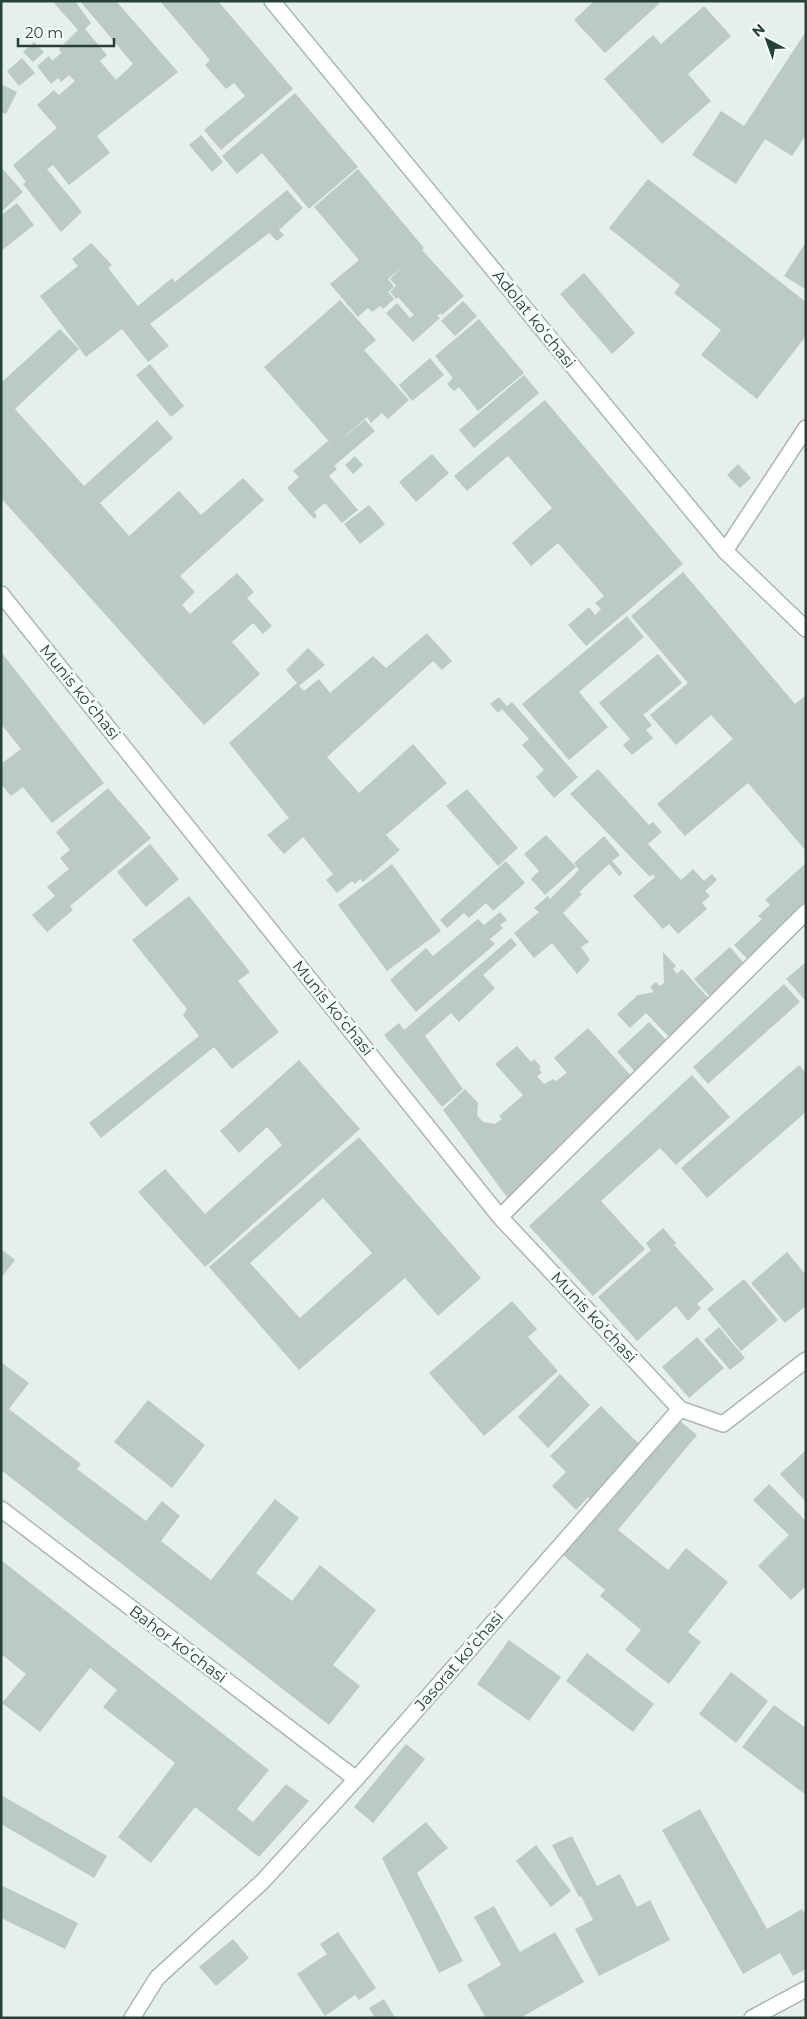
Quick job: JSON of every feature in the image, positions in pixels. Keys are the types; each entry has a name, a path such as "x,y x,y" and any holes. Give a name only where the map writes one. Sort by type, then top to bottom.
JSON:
{"street":[{"name":"Adolat koʻchasi","path":"272,1 725,551 806,629"},
{"path":"725,551 806,428"},
{"name":"Munis koʻchasi","path":"1,594 500,1217 680,1409"},
{"path":"500,1217 806,912"},
{"path":"680,1409 723,1424 806,1360"},
{"name":"Jasorat koʻchasi","path":"132,2018 157,1978 263,1881 356,1779 680,1409"},
{"name":"Bahor koʻchasi","path":"1,1509 356,1779"},
{"path":"752,2018 806,1989"}],"building":[{"path":"57,1 75,1 91,23 85,29 107,55 100,61 116,80 133,64 80,1 116,1 178,72 97,136 110,153 69,185 53,165 47,169 82,212 61,232 23,184 26,182 13,165 57,128 37,105 54,90 59,95 75,81 69,75 61,82 58,78 51,84 37,66 49,56 52,61 61,53 59,49 78,30 54,3"},
{"path":"160,1 218,1 293,89 221,150 204,130 245,96 234,83 226,89 205,65 210,60"},
{"path":"594,1 658,1 660,3 605,53 574,20"},
{"path":"704,6 731,36 688,74 711,101 662,144 604,79 653,35 661,44"},
{"path":"805,33 806,135 792,156 765,139 736,184 692,155 721,111 744,126"},
{"path":"34,42 44,52 33,62 23,52"},
{"path":"22,58 35,73 19,86 7,71"},
{"path":"1,84 17,92 6,114 1,112"},
{"path":"295,93 358,167 309,209 262,153 237,174 222,156"},
{"path":"201,135 223,162 212,172 189,145"},
{"path":"1,167 23,192 1,212"},
{"path":"358,169 424,248 422,250 464,296 442,315 441,313 437,316 440,318 413,342 386,313 397,303 410,318 414,315 398,297 396,299 390,292 396,286 390,279 403,266 388,279 394,287 388,292 394,299 383,309 380,306 372,312 368,308 358,317 330,284 359,260 314,207"},
{"path":"648,179 806,302 806,336 757,399 701,355 721,330 674,293 680,285 609,228"},
{"path":"287,190 303,208 279,230 284,235 277,241 269,233 150,324 169,346 148,362 122,329 86,357 40,296 78,266 72,259 91,243 112,265 108,268 138,306 172,278 175,282"},
{"path":"17,203 34,225 1,251 1,215"},
{"path":"806,242 806,288 805,289 784,276"},
{"path":"584,273 635,333 612,354 560,294"},
{"path":"340,300 376,340 364,350 409,400 388,419 382,413 371,423 367,417 336,444 365,420 375,431 334,466 337,469 329,476 358,510 342,523 325,503 314,512 317,516 314,519 287,488 299,477 293,471 328,441 332,445 264,367"},
{"path":"463,301 477,316 455,336 441,321"},
{"path":"479,319 524,373 478,411 459,387 454,391 447,384 453,378 435,356"},
{"path":"60,329 79,349 15,409 84,486 157,420 173,438 100,503 129,536 179,491 201,515 243,478 264,500 180,576 195,592 182,605 190,614 237,573 254,592 247,598 272,626 263,634 253,623 232,642 260,674 204,725 1,498 1,379 3,381"},
{"path":"430,358 444,375 412,401 399,385"},
{"path":"150,364 184,406 171,417 136,375"},
{"path":"524,375 539,393 474,448 459,430"},
{"path":"545,400 683,564 586,646 568,625 589,607 595,615 601,609 595,603 604,596 558,543 531,566 512,543 552,508 508,456 467,491 454,476"},
{"path":"432,454 449,473 416,502 399,482"},
{"path":"355,456 363,465 353,474 345,465"},
{"path":"738,464 751,478 740,488 727,475"},
{"path":"369,505 385,524 360,544 344,524"},
{"path":"683,572 795,704 806,695 806,851 748,783 685,836 657,804 733,739 711,715 676,745 650,715 688,683 631,616"},
{"path":"627,616 644,637 579,692 608,727 569,760 522,704"},
{"path":"427,633 452,661 442,670 433,661 327,757 359,793 413,744 447,783 386,835 400,850 363,882 360,879 355,884 352,881 337,893 326,880 333,874 303,837 284,854 267,835 289,818 229,743 297,683 286,670 308,648 325,665 299,686 304,691 319,679 330,693 373,656 386,668"},
{"path":"1,652 104,783 52,823 23,787 11,796 1,784 1,764 21,749 1,724"},
{"path":"658,654 682,683 643,715 652,725 646,730 653,738 632,755 623,745 630,739 599,703"},
{"path":"499,697 507,706 512,702 578,777 554,798 536,777 544,770 522,745 529,739 502,709 498,713 490,704"},
{"path":"598,769 649,825 653,822 662,832 648,844 681,880 693,869 704,881 712,874 717,880 705,891 710,896 702,903 707,909 678,934 669,924 663,929 633,896 655,877 653,874 650,877 570,794"},
{"path":"108,788 151,838 70,906 73,910 47,932 32,915 55,896 47,887 69,869 60,858 70,850 56,832"},
{"path":"467,789 518,848 498,866 446,806"},
{"path":"546,835 576,867 545,895 531,879 539,871 524,854"},
{"path":"604,836 620,855 612,861 623,873 619,876 609,864 579,892 582,894 563,913 589,942 581,947 590,960 577,974 552,943 534,958 514,933 539,912 534,908 548,896 550,899 579,870 574,863"},
{"path":"150,844 179,879 146,907 117,872"},
{"path":"506,861 525,883 493,911 486,903 469,918 464,913 447,928 440,920"},
{"path":"806,863 806,912 750,962 734,945 762,919 758,916 770,905 765,900"},
{"path":"392,864 441,931 387,971 338,905"},
{"path":"189,896 250,972 238,981 279,1032 232,1069 214,1047 101,1138 89,1123 199,1036 183,1015 187,1009 132,940"},
{"path":"500,912 507,920 500,925 503,928 490,939 495,944 416,1012 390,980 426,948 433,956 478,919 484,925"},
{"path":"511,938 517,945 483,975 495,988 459,1022 451,1013 425,1036 463,1089 442,1107 384,1035 399,1023 404,1030"},
{"path":"730,947 748,968 713,1000 694,979"},
{"path":"663,952 676,966 673,969 677,974 682,969 711,1001 670,1038 646,1013 630,1028 617,1014 638,995 654,992 650,987 656,982 660,986 664,983"},
{"path":"806,962 806,1001 786,979"},
{"path":"784,984 800,1002 708,1084 693,1067"},
{"path":"649,1022 669,1043 637,1074 617,1052"},
{"path":"588,1028 634,1079 509,1200 443,1110 465,1089 478,1103 477,1115 483,1122 495,1124 502,1119 499,1116 523,1095 495,1064 517,1046 531,1062 534,1059 541,1067 539,1069 542,1073 537,1076 544,1084 553,1079 556,1081 567,1073 554,1058"},
{"path":"299,1060 360,1129 205,1267 138,1192 165,1169 205,1214 282,1145 267,1127 239,1153 220,1131"},
{"path":"799,1065 806,1073 806,1112 707,1198 681,1168"},
{"path":"692,1075 730,1117 676,1165 660,1148 601,1201 645,1249 593,1296 529,1226"},
{"path":"359,1137 481,1278 438,1316 405,1278 299,1370 209,1267","holes":["323,1198 372,1253 300,1318 250,1263"]},
{"path":"663,1228 676,1243 674,1245 714,1289 697,1304 701,1308 688,1321 676,1306 637,1341 598,1297 651,1250 646,1243"},
{"path":"1,1249 15,1260 1,1278"},
{"path":"787,1252 806,1275 806,1306 785,1323 751,1283"},
{"path":"744,1279 778,1320 741,1351 707,1309"},
{"path":"512,1301 537,1329 528,1337 558,1371 484,1436 429,1373"},
{"path":"719,1327 745,1358 730,1370 704,1340"},
{"path":"697,1337 724,1368 689,1398 662,1367"},
{"path":"1,1362 29,1383 9,1409 81,1464 77,1469 146,1521 162,1501 180,1516 161,1541 211,1580 275,1499 299,1518 256,1573 292,1601 320,1565 376,1610 333,1665 360,1686 329,1725 1,1470"},
{"path":"560,1374 590,1405 548,1448 518,1417"},
{"path":"148,1400 205,1445 172,1488 114,1442"},
{"path":"601,1406 644,1449 592,1501 588,1497 576,1510 552,1486 566,1472 550,1456"},
{"path":"675,1417 697,1435 618,1530 668,1570 686,1548 728,1582 688,1632 701,1642 669,1684 625,1650 641,1630 600,1596 605,1590 563,1555"},
{"path":"806,1450 806,1502 780,1474"},
{"path":"769,1484 806,1521 806,1586 791,1600 758,1566 789,1535 753,1500"},
{"path":"1,1560 269,1770 237,1809 253,1822 286,1784 309,1801 259,1857 195,1807 151,1863 118,1837 175,1763 103,1707 117,1690 90,1668 40,1732 2,1703 26,1674 1,1654"},
{"path":"509,1640 561,1677 529,1721 477,1684"},
{"path":"587,1653 654,1704 633,1732 566,1681"},
{"path":"731,1672 768,1701 736,1743 699,1714"},
{"path":"774,1705 806,1728 806,1795 742,1747"},
{"path":"406,1744 425,1759 373,1823 354,1807"},
{"path":"1,1795 107,1856 94,1878 1,1824"},
{"path":"700,1809 767,1929 802,1909 806,1916 806,1969 793,1976 780,1953 743,1974 662,1830"},
{"path":"426,1822 448,1848 417,1873 463,1961 439,1973 382,1858"},
{"path":"572,1836 597,1886 620,1874 637,1907 650,1900 670,1940 599,1976 575,1929 593,1920 552,1845"},
{"path":"536,1845 571,1891 551,1907 516,1861"},
{"path":"1,1885 78,1923 65,1949 1,1918"},
{"path":"494,1906 520,1952 555,1932 584,1982 520,2018 486,2018 467,1985 501,1965 474,1917"},
{"path":"338,1932 376,1988 359,2000 355,1995 325,2016 297,1974 327,1954 320,1944"},
{"path":"233,1939 249,1958 216,1986 199,1967"},
{"path":"384,1999 395,2018 375,2018 369,2008"}]}
